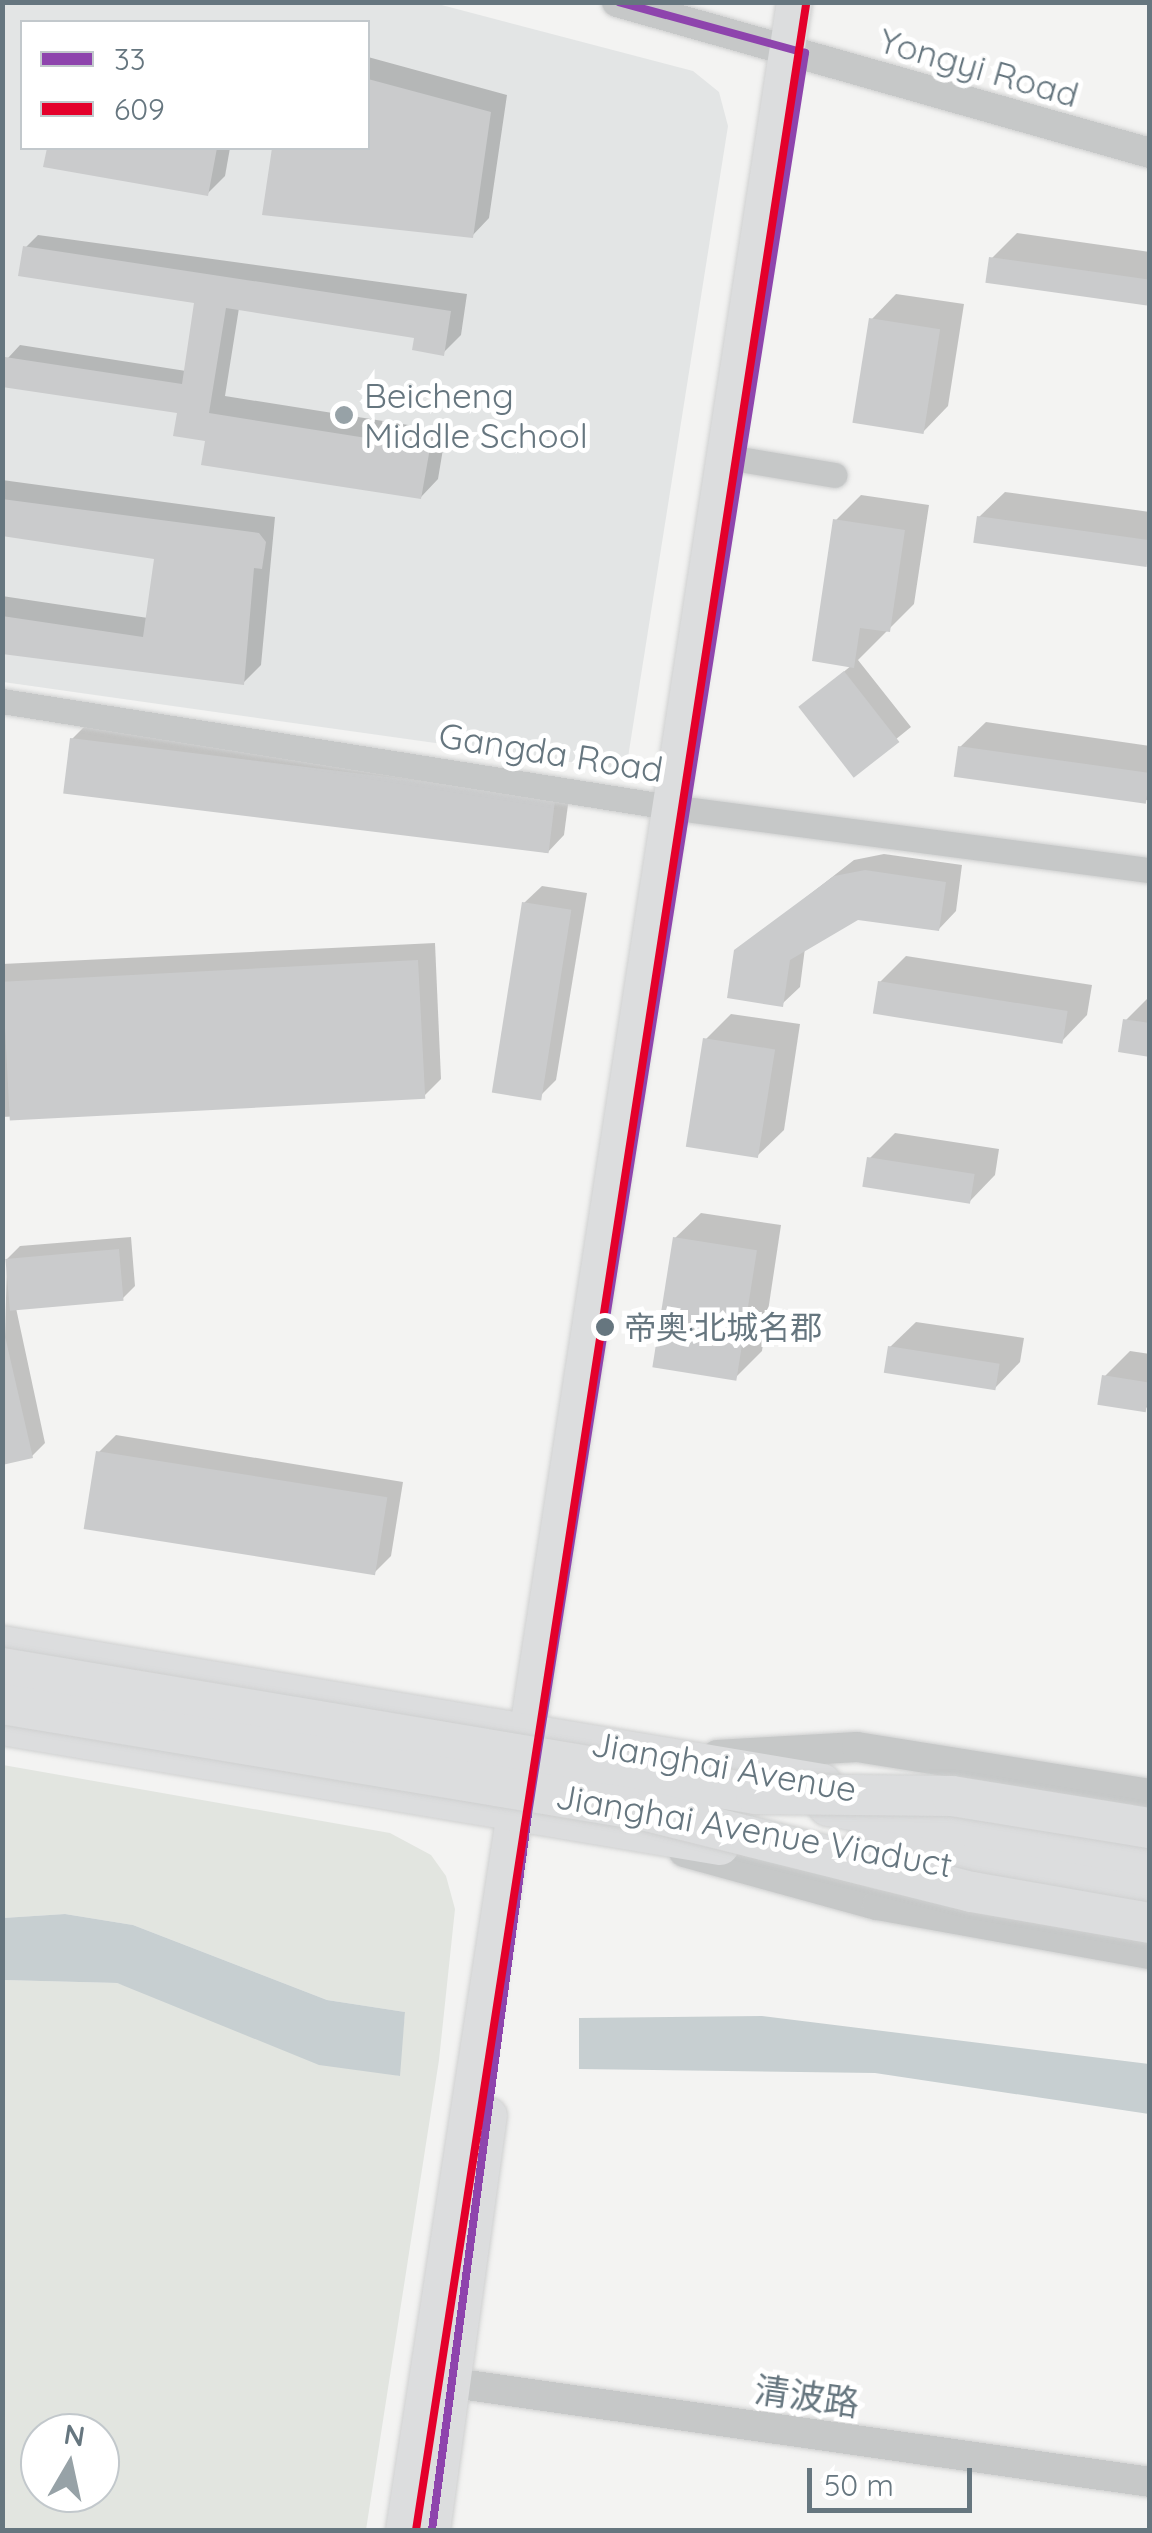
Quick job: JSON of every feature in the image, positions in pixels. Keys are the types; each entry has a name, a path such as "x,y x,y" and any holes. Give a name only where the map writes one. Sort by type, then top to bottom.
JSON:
{"highway":[{"name":"Jianghai Avenue Viaduct","path":"2,1668 1150,1860"},
{"name":"Jianghai Avenue Viaduct","path":"2,1704 1150,1897"},
{"path":"756,1794 952,1796 1150,1828"},
{"path":"647,1811 972,1892 1150,1920"}],"main road":[{"path":"794,2 796,50"},
{"path":"403,2530 796,50 813,2"},
{"name":"Jianghai Avenue","path":"2,1646 1150,1839"},
{"path":"2,1726 1150,1920"},
{"path":"432,2530 453,2383 519,1812"}],"street":[{"name":"Yongyi Road","path":"617,2 1150,152"},
{"path":"732,458 834,476"},
{"name":"Gangda Road","path":"2,701 678,808 1150,870"},
{"path":"676,1758 857,1747 1150,1794"},
{"path":"585,1823 876,1906 1150,1954"},
{"name":"清波路","path":"453,2383 1150,2482"}],"shaded area":[{"name":"Beicheng Middle School","path":"3,3 434,3 693,71 719,92 728,126 626,770 3,682"},
{"path":"3,1765 390,1833 431,1855 446,1876 455,1909 439,2060 366,2530 4,2530 3,1980 117,1983 399,2076 405,2012 327,2000 133,1925 65,1914 3,1918"},
{"path":"65,1914 133,1925 327,2000 405,2012 400,2076 319,2065 117,1983 3,1980 3,1918"},
{"path":"762,2016 1149,2064 1149,2114 875,2073 579,2069 579,2018"}],"building":[{"path":"370,80 491,112 473,238 262,215 272,150 370,150"},
{"path":"47,150 217,150 208,196 43,167"},
{"path":"23,246 451,311 444,356 412,350 414,338 226,308 209,413 430,448 421,499 201,465 205,441 173,436 177,413 2,387 5,357 182,384 194,303 18,276"},
{"path":"989,257 1150,280 1147,305 985,283"},
{"path":"869,318 940,329 924,434 852,423"},
{"path":"2,499 259,533 266,542 262,569 254,568 244,685 2,654 2,616 143,637 154,559 2,536"},
{"path":"977,516 1150,540 1147,567 973,543"},
{"path":"833,519 905,530 890,632 860,628 854,668 812,661"},
{"path":"844,671 899,742 854,778 798,707"},
{"path":"70,738 555,798 549,853 63,794"},
{"path":"958,746 1150,773 1146,804 954,777"},
{"path":"865,870 946,882 939,931 858,920 790,960 783,1007 727,998 734,950 834,876"},
{"path":"522,902 571,910 541,1100 492,1093"},
{"path":"418,960 425,1099 10,1121 3,982"},
{"path":"878,981 1068,1011 1062,1044 873,1014"},
{"path":"1123,1019 1150,1023 1150,1057 1118,1052"},
{"path":"703,1038 775,1049 758,1158 686,1147"},
{"path":"867,1157 975,1174 970,1204 862,1187"},
{"path":"673,1237 757,1250 736,1381 652,1367"},
{"path":"119,1249 124,1301 10,1311 5,1259"},
{"path":"2,1323 33,1458 2,1465"},
{"path":"888,1346 1000,1364 995,1390 884,1373"},
{"path":"1102,1375 1150,1383 1146,1412 1097,1405"},
{"path":"96,1451 387,1497 375,1575 84,1529"}],"transit line":[{"name":"33","path":"432,2530 528,1814 805,53 619,2"},
{"name":"609","path":"416,2530 806,4"}],"place":[{"name":"Beicheng Middle School","path":"344,415"},
{"name":"帝奥·北城名郡","path":"605,1327"}]}
